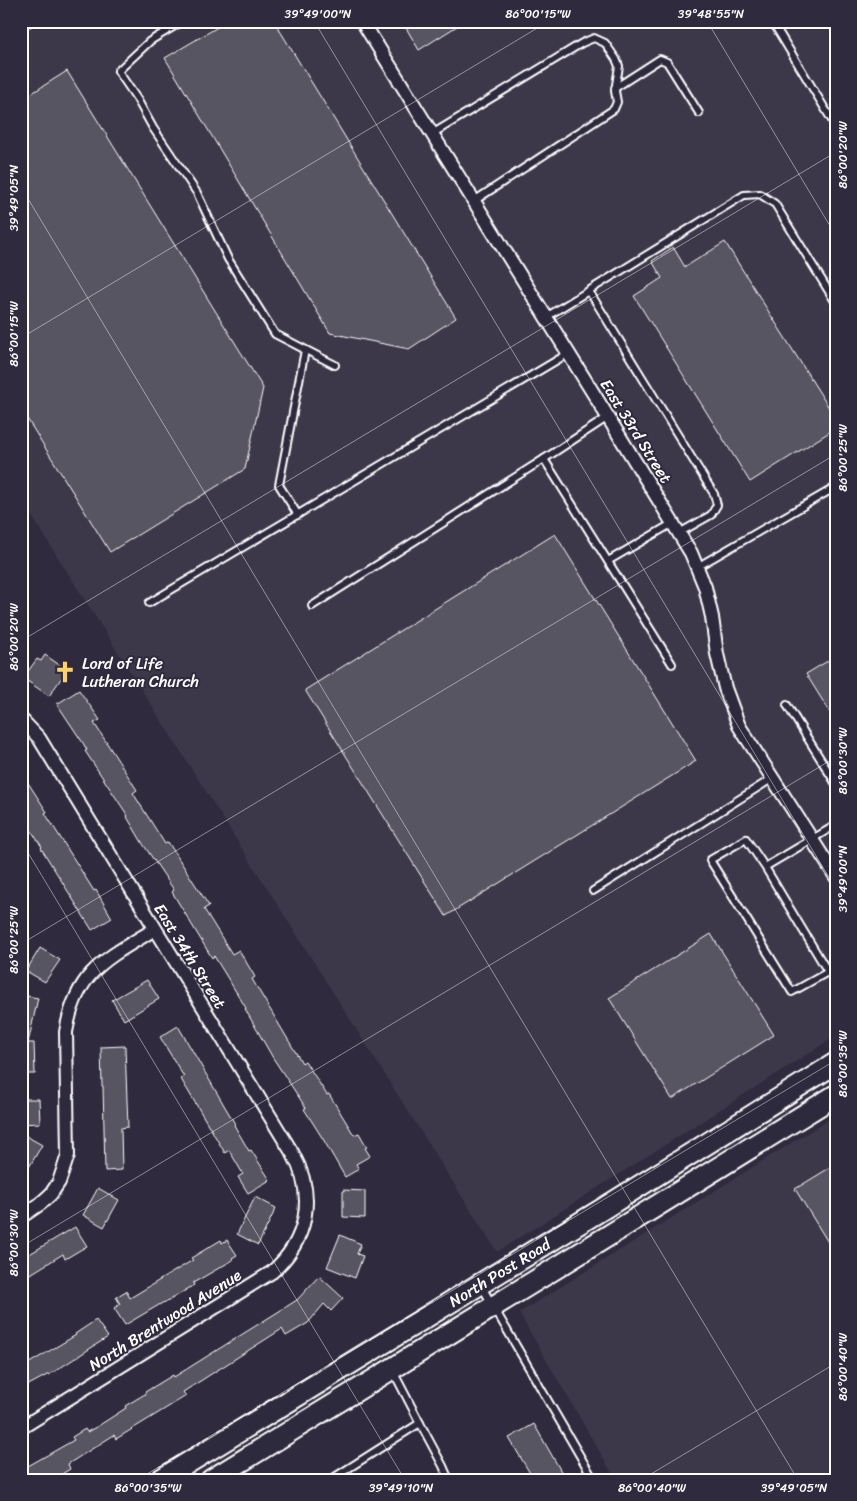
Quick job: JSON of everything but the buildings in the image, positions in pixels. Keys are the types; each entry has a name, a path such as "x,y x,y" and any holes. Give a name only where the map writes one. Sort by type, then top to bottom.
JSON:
{"main road":[{"name":"North Post Road","path":"169,1477 836,1063"},
{"name":"North Post Road","path":"211,1480 836,1095"}],"street":[{"name":"East 33rd Street","path":"362,21 691,553 705,587 725,688 739,726 836,878"},
{"name":"East 34th Street","path":"21,719 39,738 296,1160 305,1186 306,1207 304,1221"},
{"path":"21,1217 51,1194 59,1182 68,1155 66,1032 74,1001 84,983 102,963 155,929"},
{"name":"North Brentwood Avenue","path":"21,1428 272,1272 282,1263 295,1246 304,1221"}],"lane":[{"path":"183,21 150,41 118,71 137,99 153,128 197,193 228,259 275,334 335,365"},
{"path":"772,21 836,127"},
{"path":"432,134 582,43 594,38 605,44 616,59 618,66 615,88 617,102 614,109 474,201"},
{"path":"615,88 660,59 667,62 699,113"},
{"path":"546,317 744,195 760,194 776,204 836,303"},
{"path":"589,291 714,494 717,505 711,515 676,528 608,561"},
{"path":"298,515 279,485 305,350"},
{"path":"150,603 569,353"},
{"path":"312,606 608,417"},
{"path":"544,459 672,664"},
{"path":"697,567 836,487"},
{"path":"788,705 836,784"},
{"path":"593,891 773,778"},
{"path":"764,867 836,825"},
{"path":"746,839 764,867 828,972 792,992 710,860 746,839"},
{"path":"480,1284 594,1480"},
{"path":"392,1369 449,1480"},
{"path":"330,1480 420,1423"}],"shaded area":[{"path":"21,21 836,21 836,1036 497,1252 21,499"},
{"path":"836,1115 836,1480 616,1480 519,1313"}],"place":[{"name":"Lord of Life Lutheran Church","path":"65,672"}]}
